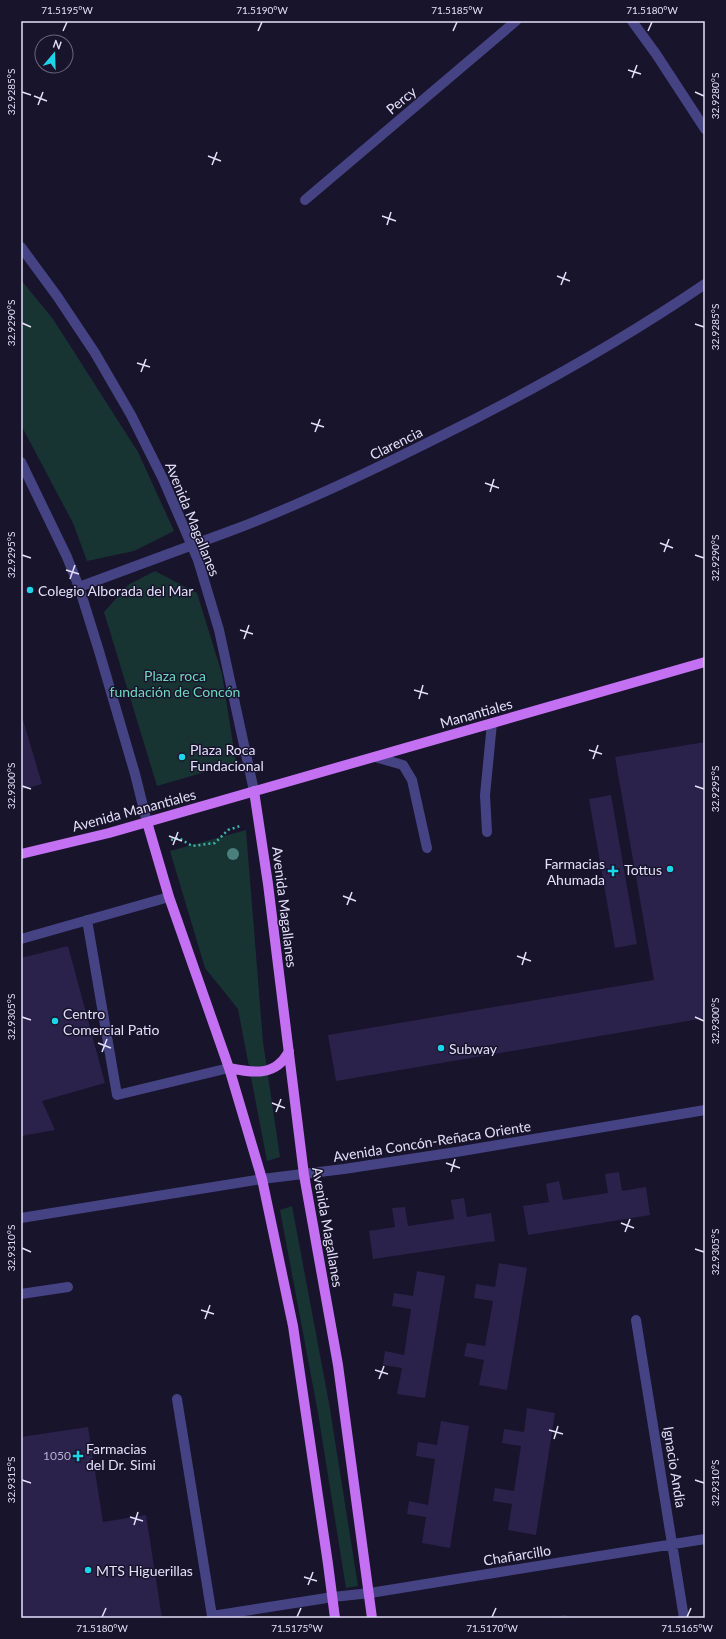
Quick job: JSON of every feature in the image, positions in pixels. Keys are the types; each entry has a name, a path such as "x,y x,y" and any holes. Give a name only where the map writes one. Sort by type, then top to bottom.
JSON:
{"main road":[{"name":"Manantiales","path":"254,791 705,662"},
{"name":"Avenida Magallanes","path":"254,791 259,819 304,1175 338,1365 370,1593 372,1618"},
{"name":"Avenida Manantiales","path":"21,854 146,822 254,791"},
{"path":"146,822 169,897 229,1068 262,1179 294,1333 335,1618"},
{"path":"229,1068 251,1072 261,1072 278,1066 289,1052"}],"street":[{"name":"Percy","path":"305,200 516,21"},
{"path":"632,21 665,66 705,129"},
{"name":"Avenida Magallanes","path":"21,247 57,296 95,353 131,415 163,479 198,560 218,630 254,791"},
{"name":"Clarencia","path":"79,587 191,545 306,499 392,461 476,419 557,374 705,284"},
{"path":"21,462 67,557 79,587 135,774 146,822"},
{"path":"487,832 485,794 492,723"},
{"path":"375,757 403,764 412,780 427,848"},
{"path":"21,939 169,897"},
{"path":"87,920 118,1095 229,1068"},
{"name":"Avenida Concón-Reñaca Oriente","path":"21,1218 262,1179 304,1175 456,1152 705,1110"},
{"path":"21,1294 68,1287"},
{"name":"Ignacio Andía","path":"636,1320 684,1618"},
{"name":"Chañarcillo","path":"177,1399 212,1616 333,1597 370,1593 705,1540"}],"path":[{"path":"153,843 179,838 192,846 215,843 228,830 259,819"}],"green space":[{"path":"21,280 53,319 138,452 174,531 134,551 87,561 73,523 21,425"},
{"name":"Plaza roca fundación de Concón","path":"155,571 197,593 222,674 236,763 157,786 104,612 128,585"},
{"path":"246,830 263,1042 280,1157 267,1161 238,1009 205,968 170,851"},
{"path":"292,1206 329,1403 358,1586 346,1588 318,1413 280,1210"}],"building":[{"path":"23,720 42,784 21,790 21,721"},
{"name":"Tottus","path":"705,742 705,1018 336,1081 328,1035 654,980 615,757"},
{"name":"Farmacias Ahumada","path":"611,795 637,944 615,948 589,799"},
{"name":"Centro Comercial Patio","path":"68,946 105,1083 42,1101 55,1130 21,1136 21,958"},
{"path":"619,1172 622,1191 646,1187 650,1215 528,1235 523,1206 549,1202 546,1184 559,1181 563,1200 608,1193 605,1174"},
{"path":"464,1198 467,1217 491,1213 495,1241 373,1259 369,1231 395,1227 392,1208 405,1207 408,1226 454,1219 451,1200"},
{"path":"499,1263 527,1268 507,1390 479,1385 484,1360 464,1356 467,1343 485,1346 493,1301 474,1298 476,1284 495,1287"},
{"path":"417,1271 445,1276 425,1398 397,1394 402,1368 383,1365 385,1351 404,1355 411,1309 392,1306 394,1293 413,1296"},
{"path":"527,1408 555,1413 536,1535 508,1530 512,1504 493,1501 495,1488 514,1491 521,1446 502,1443 504,1429 524,1432"},
{"path":"441,1421 469,1426 450,1548 422,1543 426,1517 407,1514 409,1501 428,1505 435,1459 416,1456 418,1442 437,1445"},
{"name":"MTS Higuerillas","path":"88,1427 103,1522 146,1515 162,1618 21,1618 21,1437"},
{"path":"566,1615 567,1618 552,1618 552,1617"}],"place":[{"name":"Colegio Alborada del Mar","path":"30,590"},
{"name":"Plaza Roca Fundacional","path":"182,757"},
{"name":"Tottus","path":"670,869"},
{"name":"Farmacias Ahumada","path":"613,871"},
{"name":"Centro Comercial Patio","path":"55,1021"},
{"name":"Subway","path":"441,1048"},
{"name":"Farmacias del Dr. Simi","path":"78,1456"},
{"name":"MTS Higuerillas","path":"88,1570"}]}
